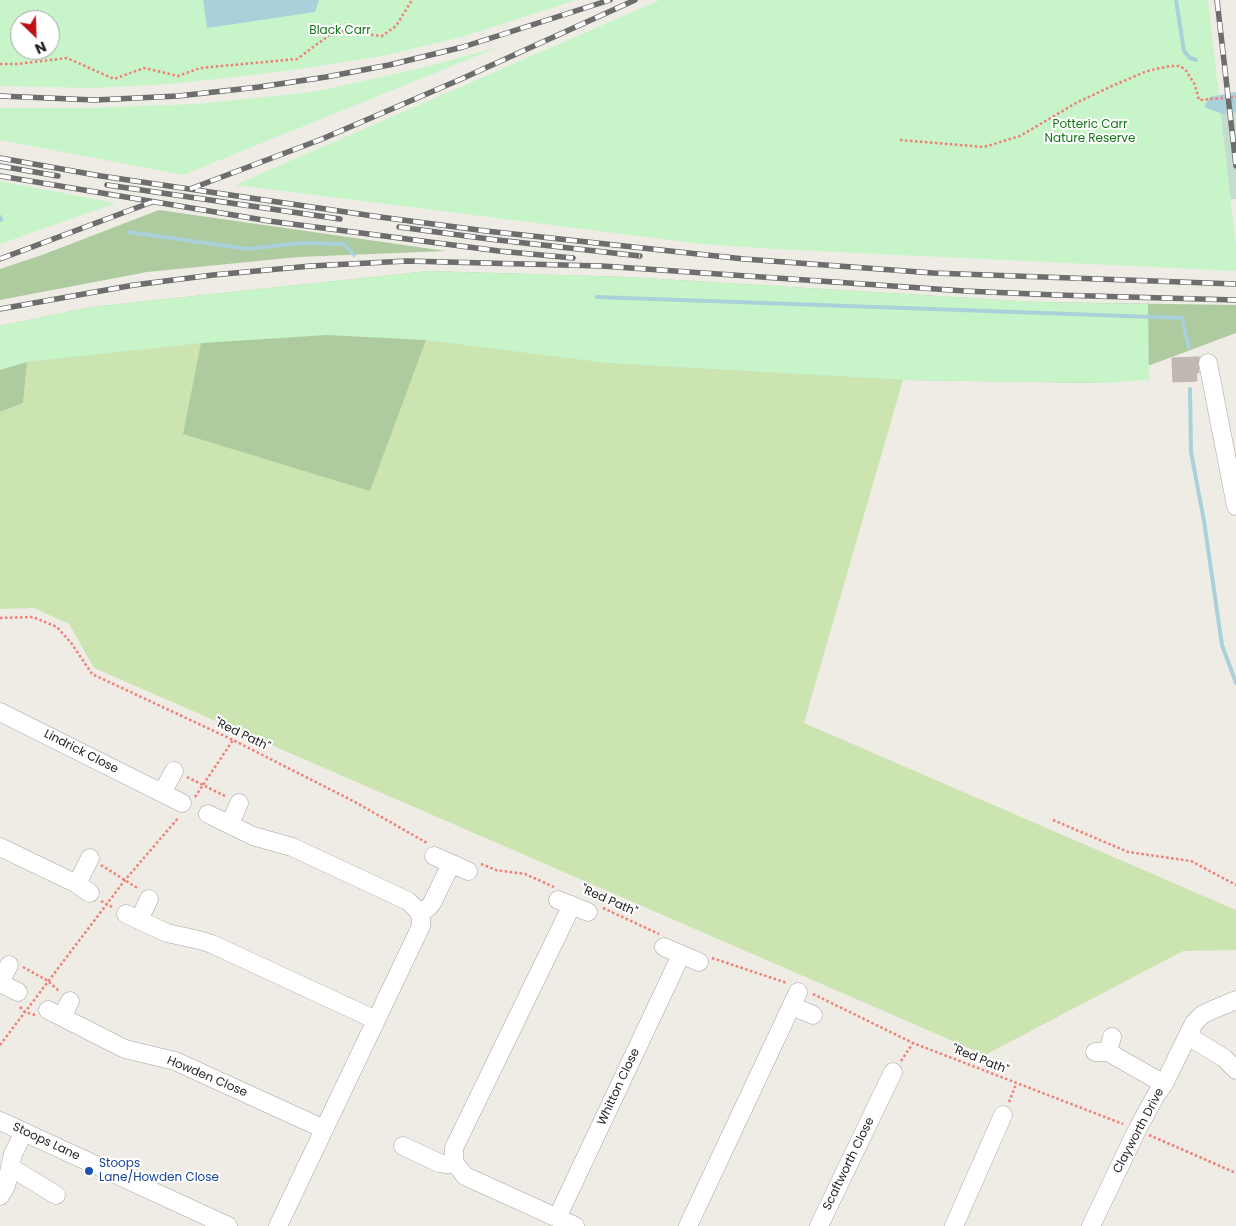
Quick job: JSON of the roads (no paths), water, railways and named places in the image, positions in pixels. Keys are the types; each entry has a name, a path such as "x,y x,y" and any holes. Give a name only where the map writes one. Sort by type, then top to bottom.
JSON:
{"street":[{"path":"1208,363 1236,506"},
{"name":"Lindrick Close","path":"0,712 186,805"},
{"path":"162,793 174,771"},
{"path":"230,824 239,803"},
{"path":"208,814 252,836 292,847 408,901 419,912 421,919 421,926 278,1226"},
{"path":"0,847 84,889 90,858"},
{"path":"434,851 452,864 474,867"},
{"path":"419,912 428,908 432,903 452,864"},
{"path":"149,898 132,917 167,933 212,944 376,1020"},
{"path":"575,902 454,1148 454,1162 465,1176 575,1226"},
{"path":"663,941 681,955 706,960"},
{"name":"Whitton Close","path":"557,1218 681,955"},
{"path":"9,964 0,983 18,992"},
{"path":"688,1226 798,994 813,1014"},
{"name":"Clayworth Drive","path":"1091,1226 1137,1130 1164,1084 1194,1023 1202,1015 1236,1000"},
{"name":"Howden Close","path":"70,1001 55,1013 125,1049 175,1061 324,1129"},
{"path":"1188,1036 1224,1058 1236,1070"},
{"path":"1105,1047 1164,1084"},
{"name":"Scaftworth Close","path":"819,1226 886,1105 893,1072"},
{"path":"954,1226 1003,1115"},
{"name":"Stoops Lane","path":"0,1120 228,1226"},
{"path":"1,1190 13,1154 24,1132"},
{"path":"403,1146 439,1163 447,1164 454,1162"},
{"path":"10,1167 56,1195"}],"water":[{"path":"203,0 319,0 315,12 207,28"},
{"path":"1236,92 1236,112 1223,114 1204,107 1210,97"}],"waterway":[{"path":"1176,0 1184,51 1190,58 1196,60"},
{"path":"129,232 248,249 300,243 344,244 354,255"},
{"path":"597,297 1182,318 1189,348"},
{"path":"1190,389 1191,452 1204,521 1222,645 1236,683"}],"railway":[{"path":"0,96 95,100 178,96 326,77 389,65 463,47 610,0"},
{"path":"190,189 322,139 459,80 635,0"},
{"path":"1217,0 1236,166"},
{"path":"0,158 101,176 380,217 486,231 744,259 933,273 1236,284"},
{"path":"0,166 58,176"},
{"path":"0,176 269,221 499,251 573,258"},
{"path":"107,185 340,219"},
{"path":"0,259 152,202"},
{"path":"399,227 640,256"},
{"path":"0,309 134,285 213,275 311,266 407,261 602,266 965,291 1236,300"}],"place":[{"name":"Stoops Lane/Howden Close","path":"89,1171"}],"park label":[{"name":"Black Carr","path":"340,31"},
{"name":"Potteric Carr Nature Reserve","path":"1090,132"}]}
